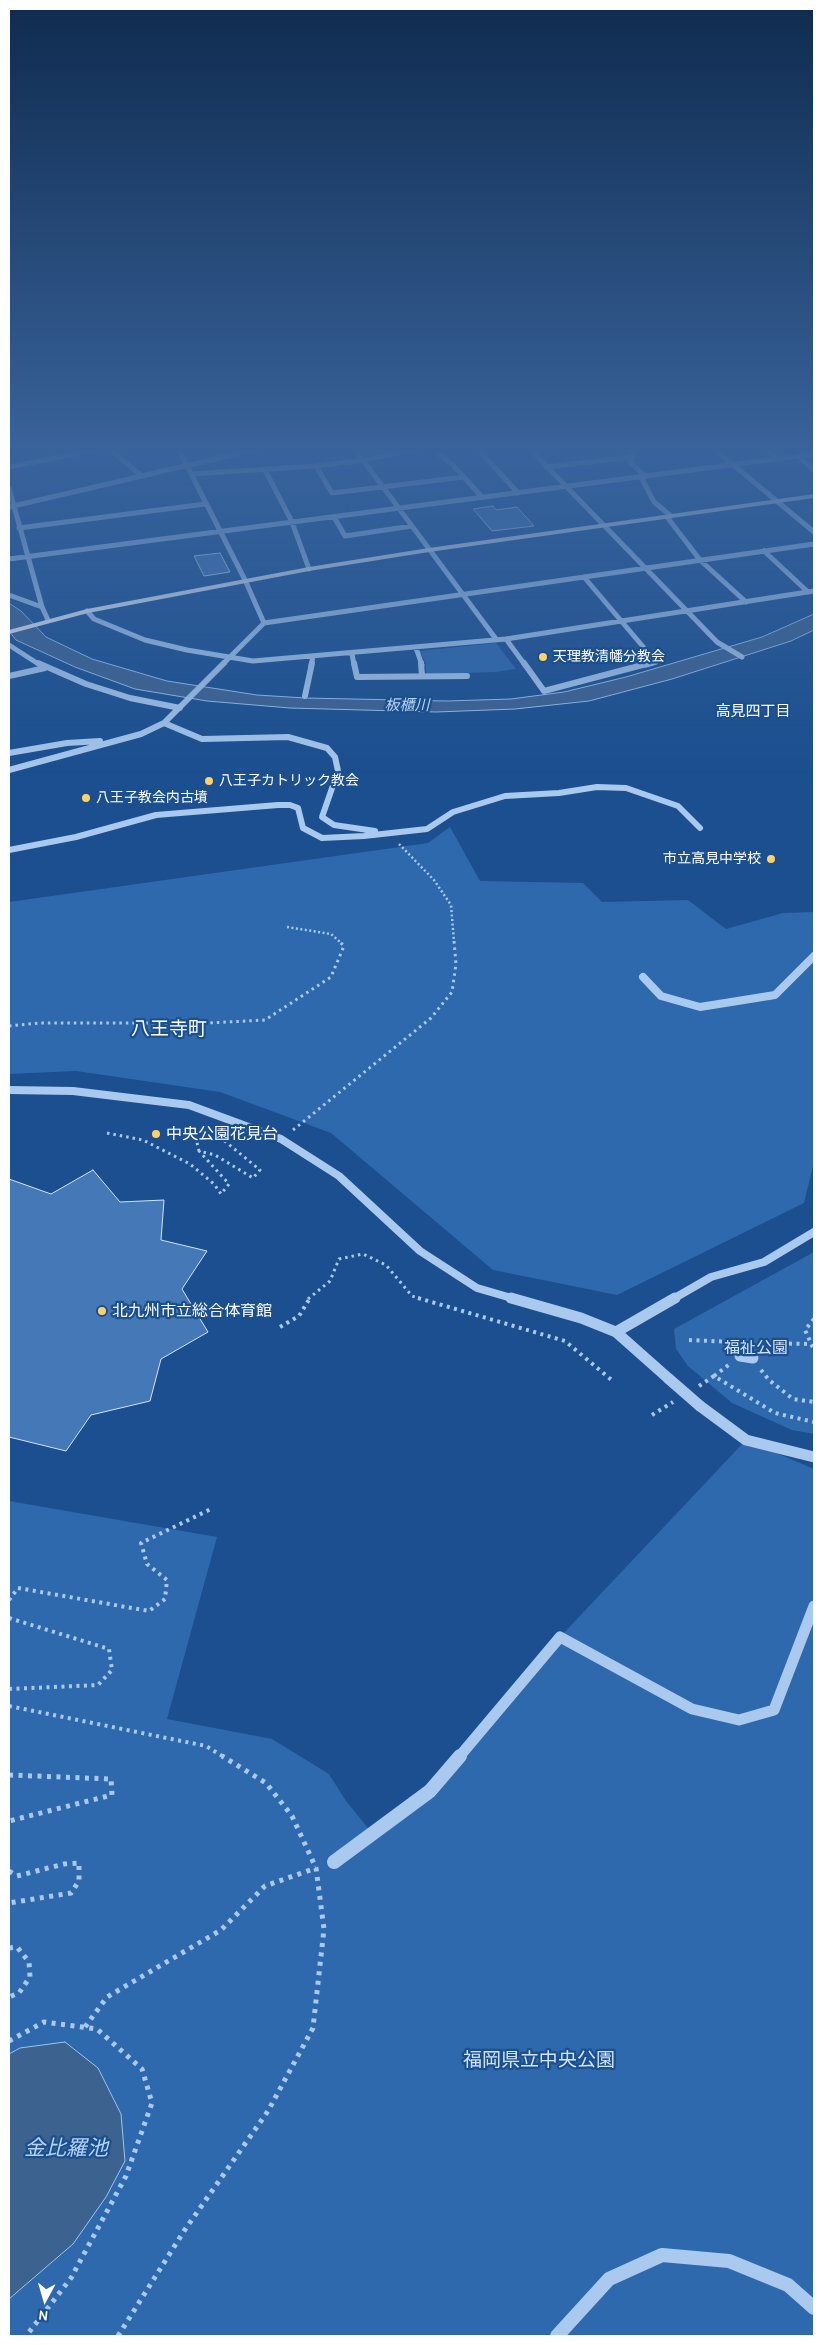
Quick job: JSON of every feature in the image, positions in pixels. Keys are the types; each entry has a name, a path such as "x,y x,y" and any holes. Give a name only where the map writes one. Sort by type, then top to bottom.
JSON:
{"main road":[{"path":"9,632 87,611 245,580 382,557"},
{"path":"9,625 48,620"}],"street":[{"path":"27,557 42,607 48,620"},
{"path":"233,557 264,624"},
{"path":"305,557 309,569"},
{"path":"435,557 496,639"},
{"path":"635,557 717,642 742,657"},
{"path":"698,557 746,602"},
{"path":"9,770 142,734 164,723 264,624 718,557"},
{"path":"771,557 811,592"},
{"path":"506,639 544,691 656,662 584,577"},
{"path":"87,611 94,619 145,640 187,650 253,661 352,654 506,639 811,592"},
{"path":"9,595 42,607"},
{"path":"9,645 45,668 86,684 130,698 182,707"},
{"path":"416,648 422,665 422,676"},
{"path":"352,654 357,677 467,676"},
{"path":"305,696 313,657"},
{"path":"9,676 45,668"},
{"path":"164,723 202,739 224,740 288,736 327,748 335,757 338,771 322,817 334,825 388,832"},
{"path":"9,753 67,743 120,739"},
{"path":"9,850 76,837 156,815 278,805 290,805 298,808 303,828 322,838 364,836 426,828 453,812 505,796 559,793 597,787 626,788 678,806 700,828"},
{"path":"642,977 661,996 700,1007 775,995 814,956"},
{"path":"9,1090 73,1091 189,1106 280,1139 339,1176 420,1252 477,1288 581,1318 616,1332 700,1406 746,1440 814,1457"},
{"path":"616,1332 711,1278 764,1262 814,1232"},
{"path":"740,1356 753,1358"},
{"path":"334,1862 430,1792 560,1637 692,1709 739,1720 774,1710 814,1606"},
{"path":"557,2336 609,2279 662,2255 729,2261 788,2286 814,2308"}],"path":[{"path":"280,1139 431,1018 452,992 456,964 450,905 434,880 388,832"},
{"path":"9,1026 39,1023 208,1023 265,1020 331,977 344,946 331,934 287,927"},
{"path":"107,1133 143,1140 190,1164 214,1184 221,1194 229,1184 199,1150 194,1130"},
{"path":"199,1150 216,1155 253,1178 260,1170 221,1138"},
{"path":"280,1327 299,1316 307,1300 330,1281 339,1259 363,1254 386,1265 412,1296 564,1341 614,1382"},
{"path":"814,1319 804,1330 814,1350"},
{"path":"753,1358 769,1380 793,1399 814,1402"},
{"path":"691,1391 714,1376 775,1413 814,1422"},
{"path":"652,1415 675,1401"},
{"path":"9,1600 18,1588 149,1611 165,1600 167,1580 147,1564 141,1543 212,1508"},
{"path":"9,1618 110,1649 112,1670 98,1685 9,1690"},
{"path":"9,1706 206,1746 266,1783 292,1816 316,1868 324,1928 313,2028 268,2111 184,2230 118,2336"},
{"path":"9,1775 111,1779 112,1794 9,1821"},
{"path":"84,2027 107,1997 221,1930 265,1886 334,1862"},
{"path":"9,1871 17,1876 64,1864 79,1863 78,1881 71,1893 9,1903"},
{"path":"9,1948 17,1948 29,1962 30,1978 19,1993 9,1997"},
{"path":"9,2041 44,2022 96,2029 142,2069 152,2104 126,2176 71,2278 26,2336"}],"green space":[{"path":"496,643 516,669 495,672 426,674 426,664 420,651"},
{"path":"450,827 480,881 583,883 602,902 688,900 726,929 783,913 814,912 814,1162 804,1203 617,1295 493,1270 331,1133 220,1092 76,1071 9,1074 9,902 428,843"},
{"name":"福祉公園","path":"814,1252 814,1434 792,1430 732,1403 688,1366 676,1349 674,1329"},
{"name":"福岡県立中央公園","path":"746,1440 814,1469 814,2336 9,2336 9,1501 217,1537 167,1719 272,1739 329,1774 346,1801 377,1839 560,1637"}],"water":[{"name":"板櫃川","path":"9,603 21,611 46,637 92,659 167,681 257,695 305,698 447,701 511,699 564,692 626,677 762,637 814,614 814,630 791,641 672,679 589,701 515,709 436,712 290,708 207,701 135,689 75,667 16,640 9,631"},
{"name":"金比羅池","path":"65,2042 98,2068 121,2114 125,2161 106,2197 73,2244 9,2299 9,2054 20,2048"}],"building":[{"path":"195,557 222,557 230,572 204,576"},
{"name":"北九州市立総合体育館","path":"93,1170 120,1202 164,1200 161,1240 207,1251 182,1289 208,1332 161,1359 150,1401 91,1415 66,1451 9,1437 9,1179 51,1194"}],"place":[{"name":"天理教清幡分教会","path":"543,657"},
{"name":"八王子カトリック教会","path":"209,781"},
{"name":"八王子教会内古墳","path":"86,798"},
{"name":"市立高見中学校","path":"771,859"},
{"name":"中央公園花見台","path":"156,1134"},
{"name":"北九州市立総合体育館","path":"102,1311"}],"district":[{"name":"高見四丁目","path":"753,712"},
{"name":"八王寺町","path":"169,1030"}]}
